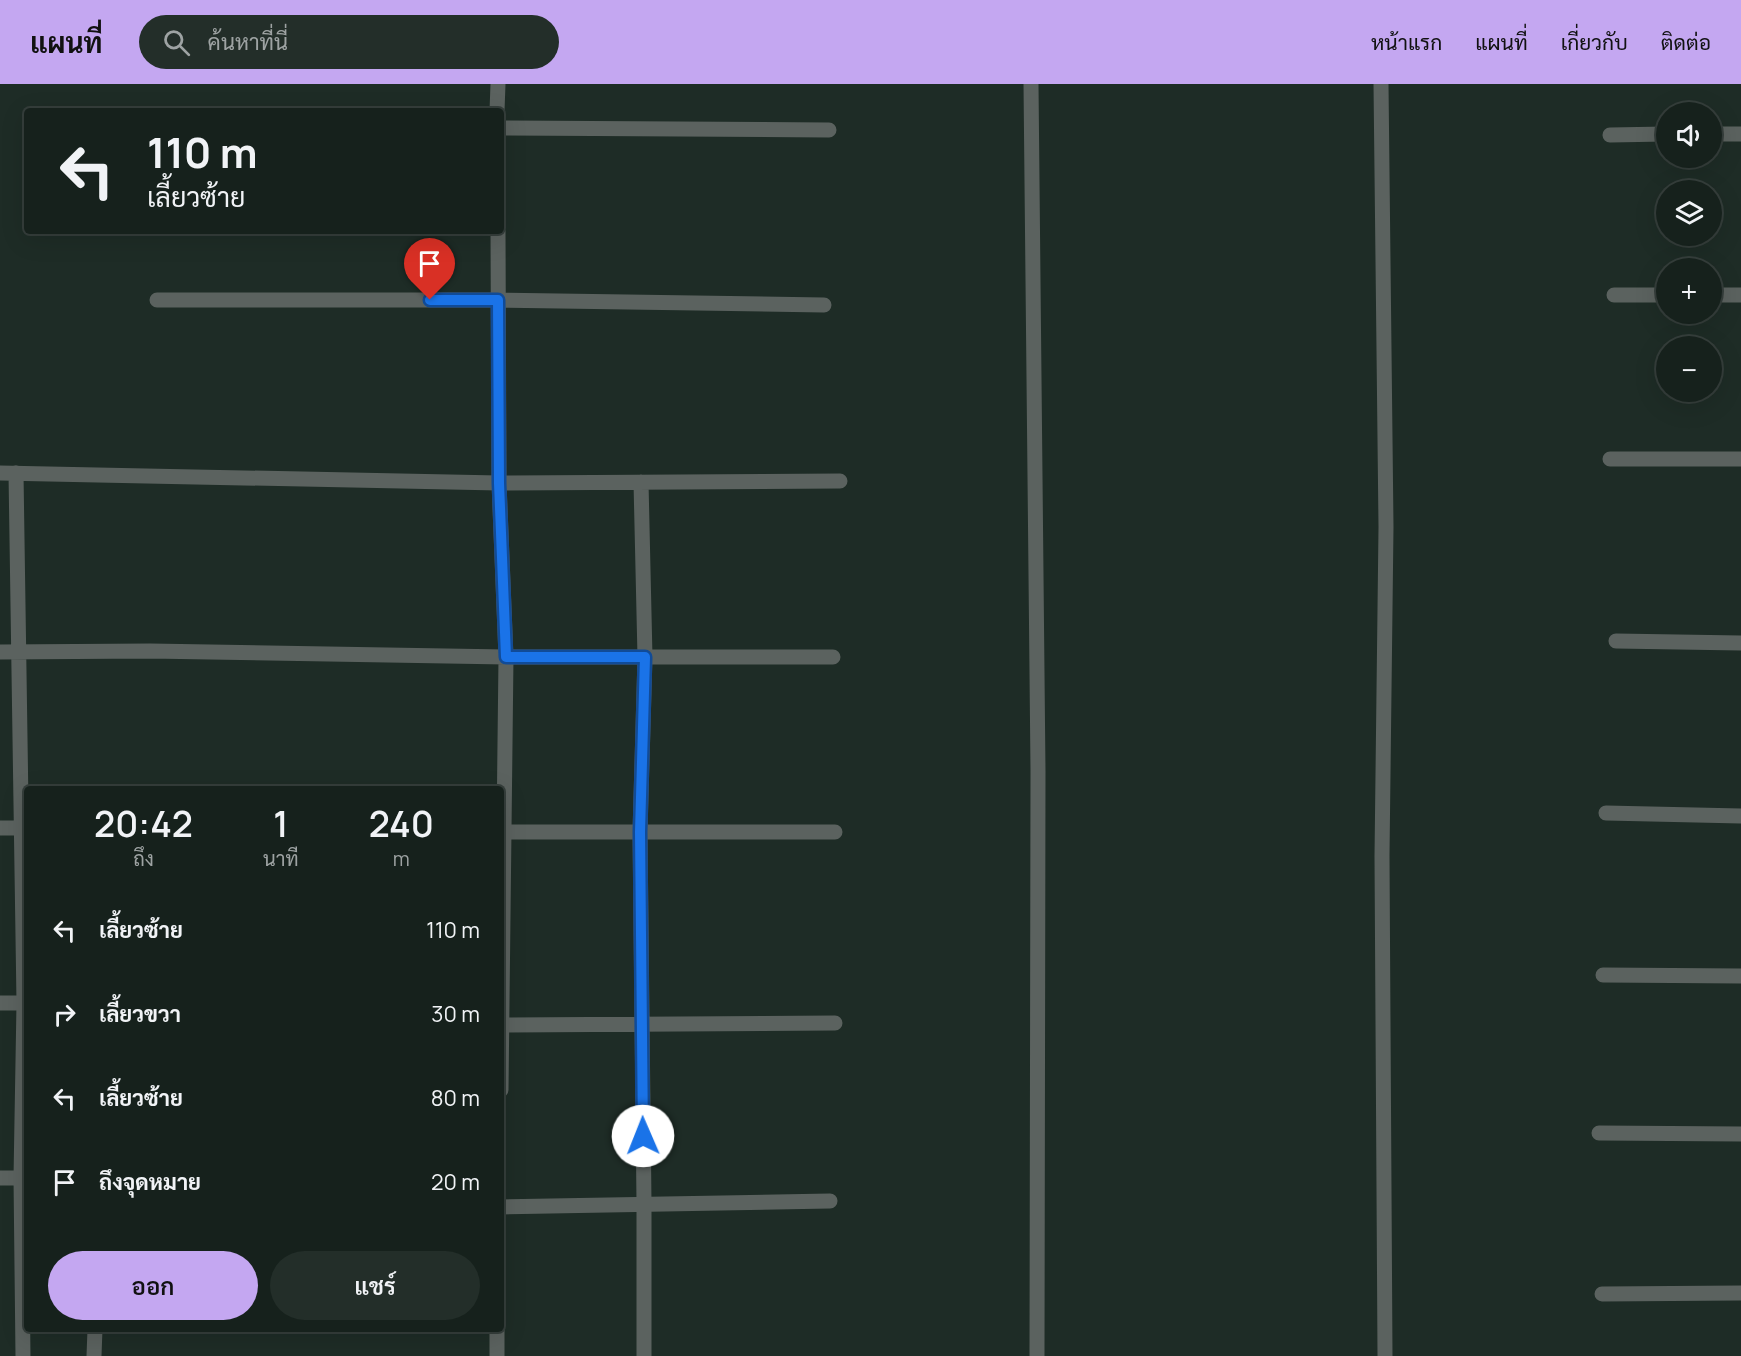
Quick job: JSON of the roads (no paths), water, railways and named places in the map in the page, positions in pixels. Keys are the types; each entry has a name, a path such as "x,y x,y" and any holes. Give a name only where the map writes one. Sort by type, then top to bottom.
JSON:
{"street":[{"path":"497,108 498,84"},
{"path":"1031,84 1038,771 1037,1356"},
{"path":"1382,84 1386,527 1382,846 1385,1356"},
{"path":"504,128 830,130"},
{"path":"1610,135 1656,134"},
{"path":"1722,134 1741,134"},
{"path":"498,234 499,483 506,657 504,832 835,832"},
{"path":"1614,295 1656,295"},
{"path":"1722,295 1741,295"},
{"path":"157,300 498,300 824,305"},
{"path":"1610,459 1741,459"},
{"path":"0,473 499,483 840,481"},
{"path":"16,473 24,1003 21,1178 23,1356"},
{"path":"641,482 645,657 640,832 645,1203 644,1356"},
{"path":"1616,641 1741,643"},
{"path":"0,652 150,651 506,657 833,657"},
{"path":"1606,813 1741,816"},
{"path":"0,828 22,828"},
{"path":"1603,975 1741,976"},
{"path":"0,1003 24,1003"},
{"path":"504,1025 835,1023"},
{"path":"1599,1132 1741,1134"},
{"path":"0,1178 21,1178"},
{"path":"504,1207 830,1201"},
{"path":"1602,1294 1741,1293"},
{"path":"94,1332 94,1356"},
{"path":"497,1332 497,1356"}]}
